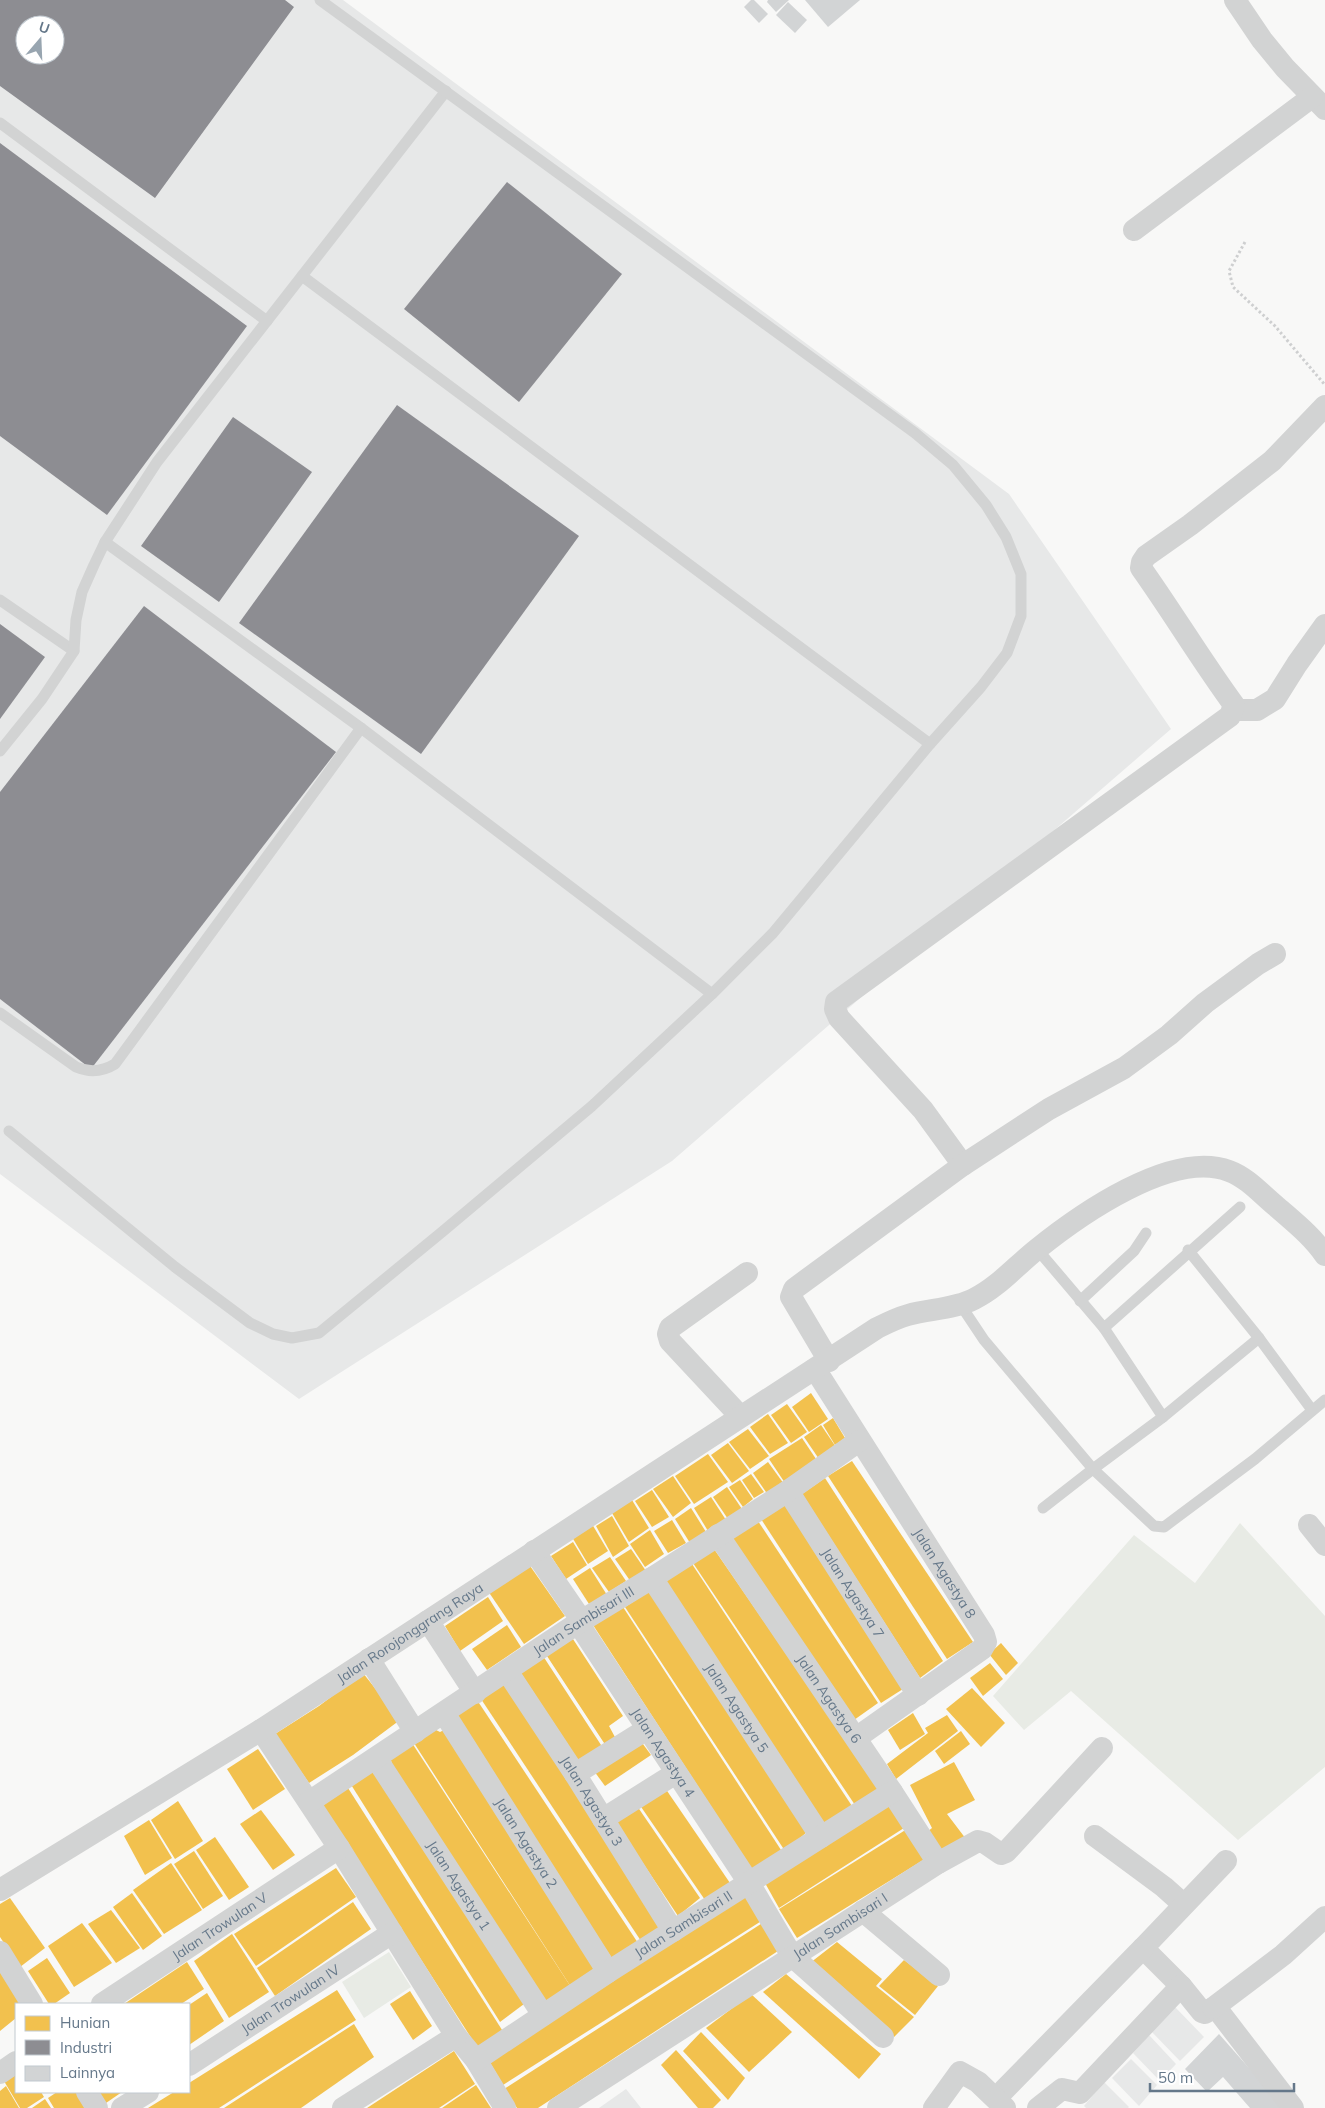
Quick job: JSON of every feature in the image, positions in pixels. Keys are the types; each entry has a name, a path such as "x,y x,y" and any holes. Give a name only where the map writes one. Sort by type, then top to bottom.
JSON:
{"street":[{"path":"1134,230 1318,103 1262,40 1239,1"},
{"path":"963,1165 923,1110 839,1018 835,1009 836,1002 1230,716 1234,710 1234,705 1204,664 1167,603 1141,568 1142,562 1146,556 1190,525 1272,461 1325,406"},
{"path":"1234,710 1257,710 1275,699 1296,664 1325,625"},
{"name":"Jalan Agastya 8","path":"856,1738 982,1649 986,1642 984,1635 860,1441 791,1297 794,1288 963,1165 1049,1110 1124,1068 1169,1035 1205,1003 1258,964 1275,954"},
{"name":"Jalan Rorojonggrang Raya","path":"0,1890 261,1730 740,1416 894,1319 974,1299 990,1289 1090,1210 1112,1196 1164,1174 1187,1168 1205,1167 1228,1170 1245,1179 1322,1243"},
{"path":"740,1416 670,1341 668,1334 670,1328 747,1273"},
{"name":"Jalan Sambisari III","path":"309,1802 580,1622 788,1491 860,1441"},
{"name":"Jalan Agastya 7","path":"788,1491 918,1695"},
{"path":"1309,1525 1325,1545"},
{"name":"Jalan Agastya 6","path":"718,1535 856,1738 938,1863"},
{"name":"Jalan Agastya 4","path":"534,1551 647,1729 749,1883 792,1956 883,2037"},
{"name":"Jalan Agastya 5","path":"652,1578 821,1837"},
{"path":"428,1621 475,1693"},
{"path":"369,1659 415,1732"},
{"name":"Jalan Agastya 3","path":"507,1671 575,1774 673,1931"},
{"name":"Jalan Agastya 2","path":"444,1713 608,1972"},
{"path":"575,1774 647,1729"},
{"path":"261,1730 339,1848 456,2036 476,2060 505,2108"},
{"name":"Jalan Sambisari I","path":"558,2108 938,1863 978,1841 985,1843 1001,1854 1006,1852 1102,1748"},
{"name":"Jalan Agastya 1","path":"376,1758 543,2015"},
{"path":"603,1819 676,1773"},
{"name":"Jalan Sambisari II","path":"476,2060 608,1972 892,1792"},
{"path":"1095,1836 1164,1887 1183,1904"},
{"name":"Jalan Trowulan V","path":"104,2003 339,1848"},
{"path":"934,2108 960,2072 1005,2099 1183,1904 1226,1861"},
{"path":"863,1911 939,1975"},
{"path":"1143,1948 1205,2013 1283,1956 1325,1917"},
{"name":"Jalan Trowulan IV","path":"190,2064 392,1933"},
{"path":"0,1952 31,2003"},
{"path":"1038,2108 1062,2089 1080,2093 1181,1986"},
{"path":"1213,2008 1217,2009 1293,2108"},
{"path":"343,2108 456,2036"},
{"path":"0,2073 15,2063"},
{"path":"88,2093 98,2108"},
{"path":"122,2108 146,2093"}],"lane":[{"path":"9,1131 175,1266 250,1323 273,1334 292,1338 319,1333 592,1106 712,994 772,933 1007,653 1021,616 1021,574 1006,537 986,505 954,465 914,433 320,0"},
{"path":"0,751 42,699 74,651 76,620 82,592 105,542 157,462 446,91"},
{"path":"0,123 267,321"},
{"path":"302,276 930,744"},
{"path":"105,542 361,728 712,994"},
{"path":"0,600 74,651"},
{"path":"0,1013 76,1067 88,1072 98,1071 115,1064 361,728"},
{"path":"1104,1328 1188,1250 1240,1207"},
{"path":"1080,1301 1134,1251 1146,1233"},
{"path":"1037,1250 1104,1328 1163,1417"},
{"path":"1188,1250 1312,1410"},
{"path":"960,1304 984,1340 1093,1469 1154,1526 1164,1527 1255,1459 1325,1400"},
{"path":"1043,1508 1163,1417 1258,1338"}],"path":[{"path":"1245,242 1229,271 1233,287 1275,326 1325,386"}],"shaded area":[{"path":"0,0 343,0 1009,494 1171,729 672,1161 299,1399 0,1174"},
{"path":"1240,1523 1325,1616 1325,1767 1238,1840 1071,1691 1024,1730 993,1696 1134,1535 1195,1583"},
{"path":"389,1952 411,1987 364,2018 342,1982"},
{"path":"1175,2007 1204,2037 1180,2061 1151,2031"},
{"path":"1149,2035 1176,2064 1160,2081 1133,2053"},
{"path":"1131,2059 1157,2085 1139,2106 1112,2078"},
{"path":"1104,2082 1128,2108 1086,2108 1084,2106"},
{"path":"626,2089 641,2108 599,2108"}],"building: Hunian":[{"path":"811,1393 828,1419 809,1432 792,1407"},
{"path":"787,1404 807,1432 791,1443 771,1415"},
{"path":"768,1414 788,1443 770,1454 750,1427"},
{"path":"833,1418 845,1438 835,1445 823,1425"},
{"path":"821,1425 836,1447 819,1459 804,1437"},
{"path":"748,1429 769,1456 750,1469 729,1442"},
{"path":"802,1438 818,1462 785,1483 769,1459"},
{"path":"728,1443 749,1471 732,1483 711,1455"},
{"path":"708,1454 728,1482 694,1504 675,1476"},
{"path":"852,1461 973,1642 947,1659 828,1476"},
{"path":"768,1462 784,1484 768,1495 753,1473"},
{"path":"751,1474 764,1492 754,1498 742,1480"},
{"path":"673,1476 691,1503 673,1517 653,1489"},
{"path":"825,1478 943,1661 920,1678 802,1494"},
{"path":"740,1480 753,1499 743,1507 729,1487"},
{"path":"727,1487 742,1509 728,1519 713,1497"},
{"path":"652,1490 669,1517 652,1527 635,1501"},
{"path":"711,1497 726,1520 708,1531 694,1508"},
{"path":"632,1500 649,1528 629,1542 612,1513"},
{"path":"785,1502 903,1689 881,1703 761,1519"},
{"path":"691,1508 706,1532 690,1543 675,1519"},
{"path":"612,1516 629,1546 613,1557 596,1526"},
{"path":"672,1520 686,1543 668,1553 654,1531"},
{"path":"758,1521 878,1703 854,1720 732,1539"},
{"path":"592,1524 608,1551 588,1564 572,1537"},
{"path":"650,1530 664,1554 645,1567 630,1544"},
{"path":"573,1542 587,1565 566,1579 551,1556"},
{"path":"712,1546 880,1790 855,1805 691,1560"},
{"path":"631,1549 646,1571 631,1582 615,1559"},
{"path":"610,1557 626,1581 609,1592 592,1568"},
{"path":"528,1563 565,1616 524,1644 488,1591"},
{"path":"692,1564 852,1806 824,1823 665,1584 667,1580"},
{"path":"590,1568 607,1595 589,1604 573,1579"},
{"path":"650,1591 807,1832 785,1851 625,1607"},
{"path":"488,1597 503,1621 460,1651 445,1626"},
{"path":"623,1607 783,1853 758,1869 751,1868 593,1625"},
{"path":"507,1625 521,1647 487,1670 472,1649"},
{"path":"571,1636 623,1716 609,1726 616,1739 606,1746 545,1653"},
{"path":"1001,1643 1018,1663 1006,1675 989,1654"},
{"path":"543,1656 603,1748 580,1763 520,1672"},
{"path":"990,1663 1003,1679 983,1696 970,1678"},
{"path":"363,1673 400,1720 353,1755 309,1783 275,1734 319,1706"},
{"path":"504,1681 661,1927 641,1941 481,1699"},
{"path":"972,1688 1005,1723 981,1747 946,1709"},
{"path":"477,1700 638,1943 613,1960 454,1718"},
{"path":"913,1713 925,1734 900,1750 888,1730"},
{"path":"947,1715 958,1731 896,1779 887,1764 928,1733 925,1728"},
{"path":"434,1729 440,1732 446,1729 597,1967 571,1987 414,1743"},
{"path":"961,1731 970,1744 944,1764 935,1751"},
{"path":"640,1740 651,1755 605,1786 594,1771"},
{"path":"412,1743 571,1987 549,2002 543,2000 392,1764 390,1757"},
{"path":"258,1749 285,1789 253,1810 227,1769"},
{"path":"954,1762 975,1800 947,1814 966,1839 942,1854 927,1832 932,1828 910,1785"},
{"path":"371,1769 524,2004 500,2022 350,1783"},
{"path":"663,1785 730,1883 705,1900 637,1801"},
{"path":"348,1788 504,2033 477,2047 322,1805"},
{"path":"178,1801 203,1841 175,1859 151,1820"},
{"path":"635,1803 700,1898 678,1916 613,1818"},
{"path":"888,1805 904,1828 779,1908 765,1883"},
{"path":"261,1810 295,1855 273,1870 240,1824"},
{"path":"149,1820 172,1858 145,1875 124,1836"},
{"path":"907,1829 925,1859 797,1938 779,1909"},
{"path":"215,1837 249,1887 229,1900 196,1850"},
{"path":"194,1851 223,1896 203,1909 174,1864"},
{"path":"171,1863 202,1910 164,1934 133,1890"},
{"path":"336,1868 356,1897 256,1966 234,1934"},
{"path":"746,1892 763,1920 503,2085 489,2061"},
{"path":"132,1893 162,1936 143,1950 113,1907"},
{"path":"10,1898 45,1948 20,1967 0,1937 0,1904"},
{"path":"353,1902 371,1929 275,1996 257,1968"},
{"path":"111,1910 140,1948 116,1963 88,1924"},
{"path":"764,1922 781,1949 538,2108 517,2108 504,2089"},
{"path":"82,1923 112,1963 74,1987 48,1946"},
{"path":"232,1934 269,1992 229,2018 194,1961"},
{"path":"837,1942 882,1979 876,1986 914,2017 894,2037 810,1963"},
{"path":"47,1958 70,1993 55,2003 48,2003 28,1971"},
{"path":"904,1960 938,1986 915,2015 879,1986"},
{"path":"187,1962 204,1989 183,2003 126,2003"},
{"path":"0,1971 21,2003 15,2003 15,2019 0,2031"},
{"path":"786,1974 881,2054 859,2079 763,1992"},
{"path":"337,1990 356,2020 219,2108 148,2108 172,2093 190,2093 190,2082"},
{"path":"410,1991 432,2026 413,2040 390,2004"},
{"path":"207,1993 224,2021 190,2044 190,2004"},
{"path":"751,1994 792,2032 749,2072 706,2028"},
{"path":"354,2024 374,2057 301,2108 224,2108"},
{"path":"701,2032 745,2078 728,2100 683,2051"},
{"path":"676,2050 721,2100 713,2108 698,2108 661,2065"},
{"path":"454,2051 475,2084 439,2108 367,2108"},
{"path":"15,2074 15,2093 42,2093 44,2097 27,2108 20,2108 4,2081"},
{"path":"476,2085 491,2108 442,2108"},
{"path":"6,2086 19,2108 0,2108 0,2091"},
{"path":"56,2093 77,2093 87,2108 54,2108 48,2098"},
{"path":"100,2093 121,2093 106,2103"},
{"path":"45,2099 51,2108 32,2108"}],"building: Industri":[{"path":"0,0 285,0 294,7 155,198 0,86"},
{"path":"0,143 247,326 107,515 0,436"},
{"path":"507,182 622,274 519,402 404,309"},
{"path":"397,405 579,536 421,754 239,623"},
{"path":"233,417 312,472 219,602 141,546"},
{"path":"144,606 336,752 91,1069 0,999 0,792"},
{"path":"0,624 45,657 0,719"}],"building: Lainnya":[{"path":"751,0 754,0 768,14 759,23 744,7"},
{"path":"768,0 789,0 776,12 767,2"},
{"path":"805,0 860,0 828,27"},
{"path":"788,2 807,20 795,33 776,15"},
{"path":"1219,2034 1284,2108 1250,2108 1223,2077 1207,2092 1185,2069"}]}
